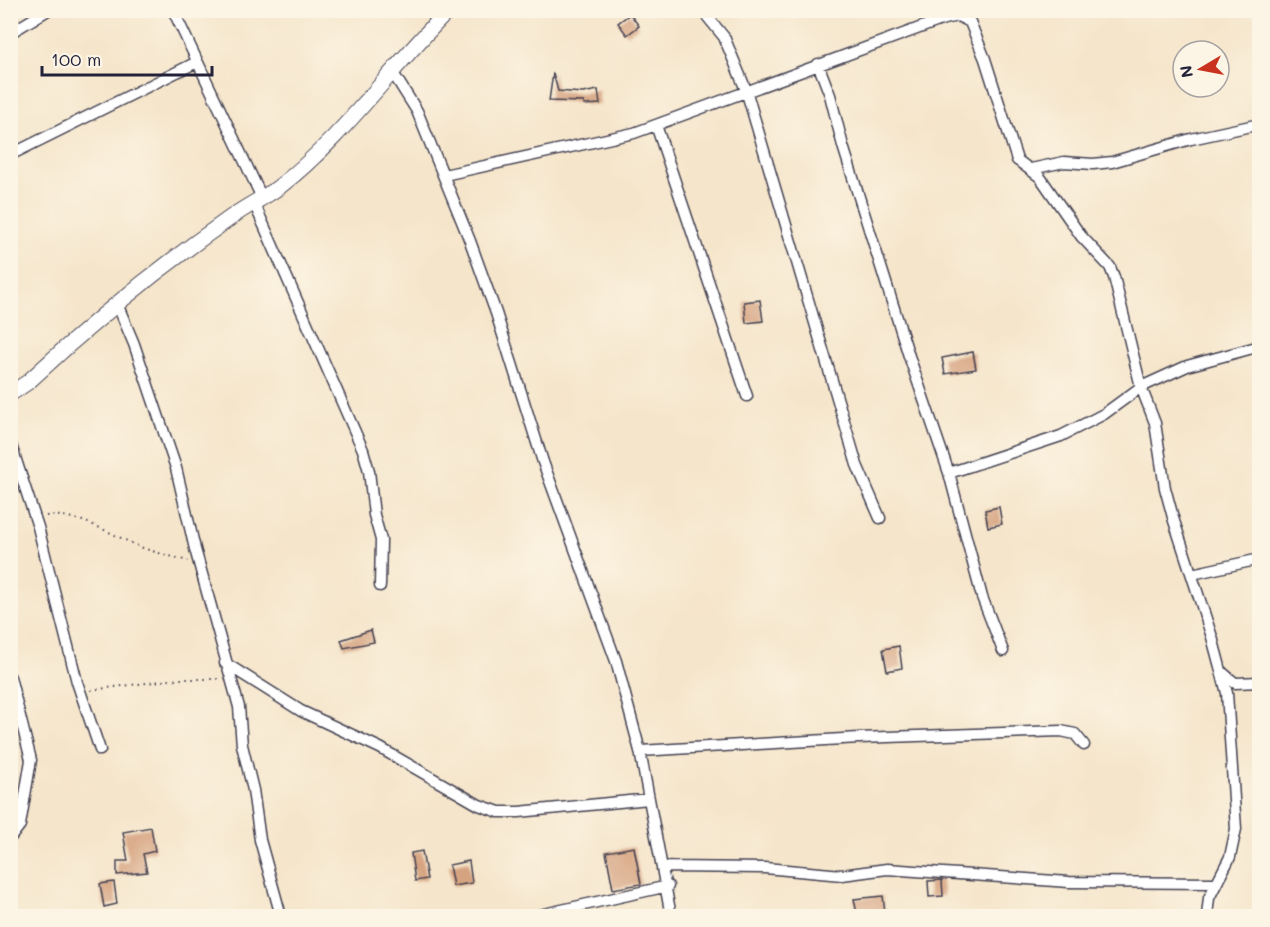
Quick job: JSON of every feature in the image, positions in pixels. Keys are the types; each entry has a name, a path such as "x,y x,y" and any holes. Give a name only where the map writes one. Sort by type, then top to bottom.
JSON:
{"street":[{"path":"10,33 48,10"},
{"path":"173,10 258,201 363,450 369,471 374,515 381,540 380,586"},
{"path":"10,394 28,382 208,234 258,201 293,174 393,74 449,10"},
{"path":"702,10 724,37 746,90 818,327 856,465 880,518"},
{"path":"444,175 634,133 944,19 958,16 966,18 986,58 1017,160 1040,177 1080,236 1110,267 1141,387 1155,423 1165,488 1223,673 1230,715 1230,765 1236,829 1230,857 1209,898 1207,916"},
{"path":"10,155 197,62"},
{"path":"818,64 830,95 843,146 948,473 982,597 1003,651"},
{"path":"393,74 407,92 444,175 496,314 543,462 616,661 640,751 668,886 671,916"},
{"path":"656,124 747,396"},
{"path":"1031,169 1064,162 1094,165 1112,162 1191,139 1260,124"},
{"path":"118,306 162,422 225,663 239,706 242,745 253,790 260,840 281,916"},
{"path":"948,473 1061,436 1104,414 1141,387 1186,366 1260,346"},
{"path":"10,442 35,517 79,689 100,750"},
{"path":"1192,574 1260,559"},
{"path":"225,663 301,711 380,748 479,805 499,812 649,799"},
{"path":"1223,673 1235,683 1260,682"},
{"path":"10,677 31,760 21,825 10,838"},
{"path":"640,751 848,739 1061,731 1075,734 1084,745"},
{"path":"664,867 765,868 842,875 887,869 1011,880 1215,883"},
{"path":"535,916 668,886"}],"path":[{"path":"35,517 64,516 80,520 145,548 199,565"},
{"path":"79,689 108,690 178,679 231,679"}],"building":[{"path":"630,14 639,26 627,35 618,23"},
{"path":"553,73 558,91 583,93 598,90 600,104 584,105 584,102 549,101"},
{"path":"760,300 763,321 746,323 744,302"},
{"path":"973,352 976,369 945,374 942,358"},
{"path":"999,507 1002,524 988,527 985,510"},
{"path":"371,630 374,642 344,648 341,640"},
{"path":"899,646 902,668 887,671 883,649"},
{"path":"151,827 155,851 143,854 147,872 117,875 117,861 128,861 123,832"},
{"path":"634,847 641,884 613,889 606,852"},
{"path":"422,851 427,879 415,881 411,853"},
{"path":"469,861 472,883 453,886 449,865"},
{"path":"942,880 943,896 929,897 928,881"},
{"path":"114,882 117,904 104,907 100,884"},
{"path":"883,896 885,913 857,914 854,899"}]}
